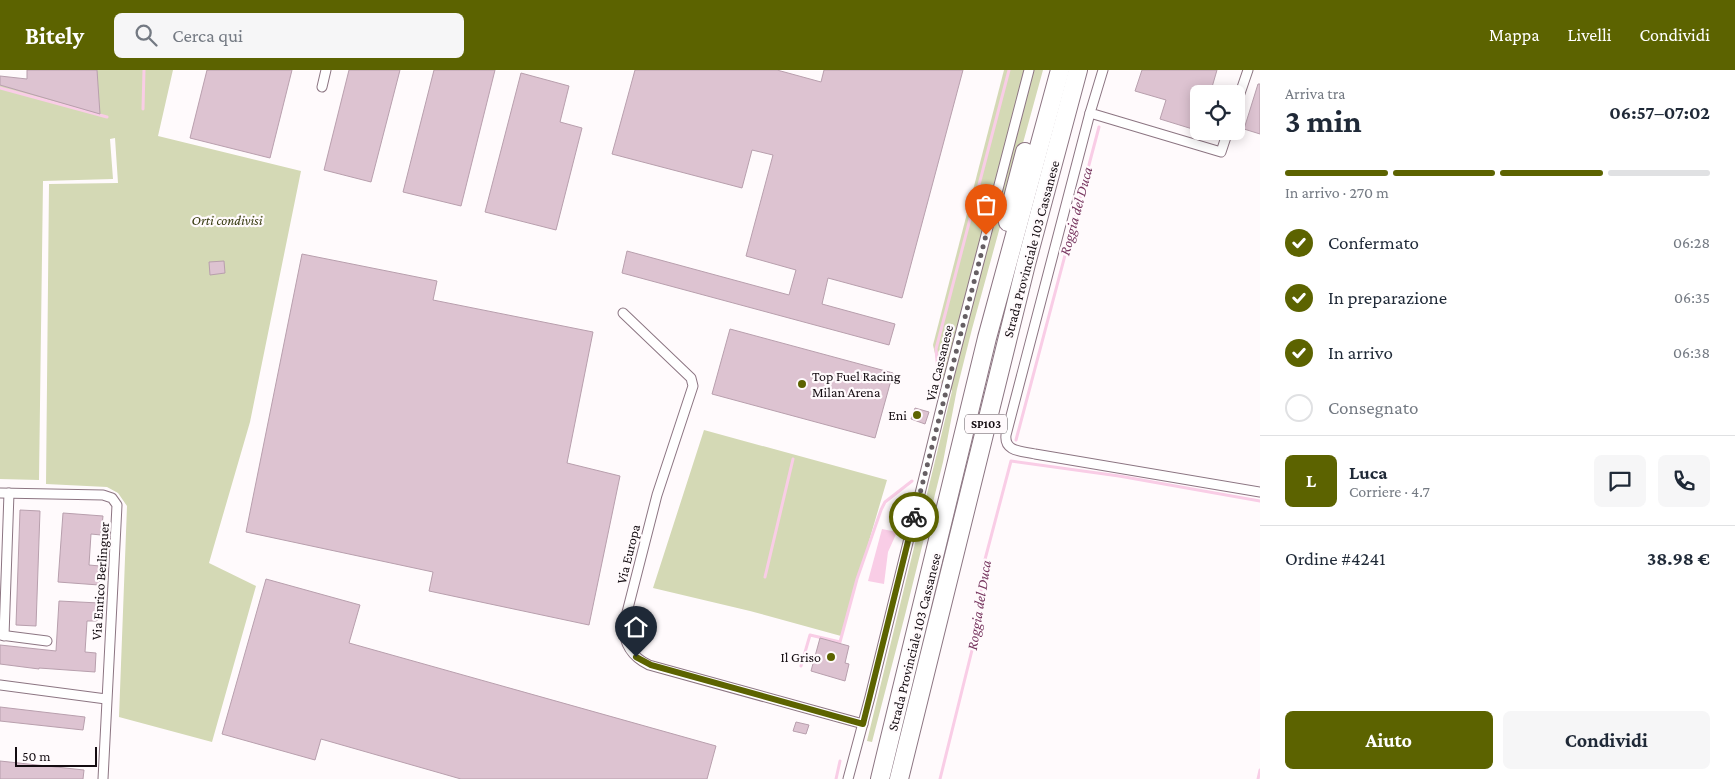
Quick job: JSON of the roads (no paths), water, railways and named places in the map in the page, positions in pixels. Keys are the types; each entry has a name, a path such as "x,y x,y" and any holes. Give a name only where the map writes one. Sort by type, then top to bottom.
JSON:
{"highway":[{"name":"SP103","path":"987,338 1012,198 1048,70"},
{"name":"Strada Provinciale 103 Cassanese","path":"880,779 987,338 1060,70"},
{"name":"Strada Provinciale 103 Cassanese","path":"899,779 1026,264 1078,70"},
{"name":"SP103","path":"909,779 963,558 976,464"},
{"name":"SP103","path":"868,779 933,565"}],"street":[{"path":"322,87 326,70"},
{"name":"Via Cassanese","path":"848,779 1029,70"},
{"path":"1103,70 1090,113 1006,435 1006,444 1013,450 1028,453 1260,492"},
{"path":"1243,85 1248,70"},
{"path":"1090,113 1221,152 1225,140"},
{"name":"Via Europa","path":"623,313 691,378 693,386 657,495 624,624 625,639 630,649 638,659 649,665 863,724"},
{"path":"5,493 2,635 47,641"},
{"name":"Via Enrico Berlinguer","path":"5,493 105,495 112,498 117,507 103,779"},
{"path":"0,685 106,699"}],"waterway":[{"path":"143,109 144,70"},
{"path":"939,383 936,349 1009,70"},
{"path":"0,88 107,117"},
{"name":"Roggia del Duca","path":"1016,440 1099,127"},
{"path":"765,577 793,459"},
{"name":"Roggia del Duca","path":"940,779 978,626 983,567 1011,461 1119,476 1260,501"},
{"path":"801,666 810,635 840,642 857,579 881,510 885,502 912,481"},
{"path":"836,779 840,761"},
{"path":"1258,779 1260,770"}],"place":[{"name":"Top Fuel Racing Milan Arena","path":"802,384"},
{"name":"Eni","path":"917,415"},
{"name":"Il Griso","path":"831,657"}],"park label":[{"name":"Orti condivisi","path":"227,220"}]}
